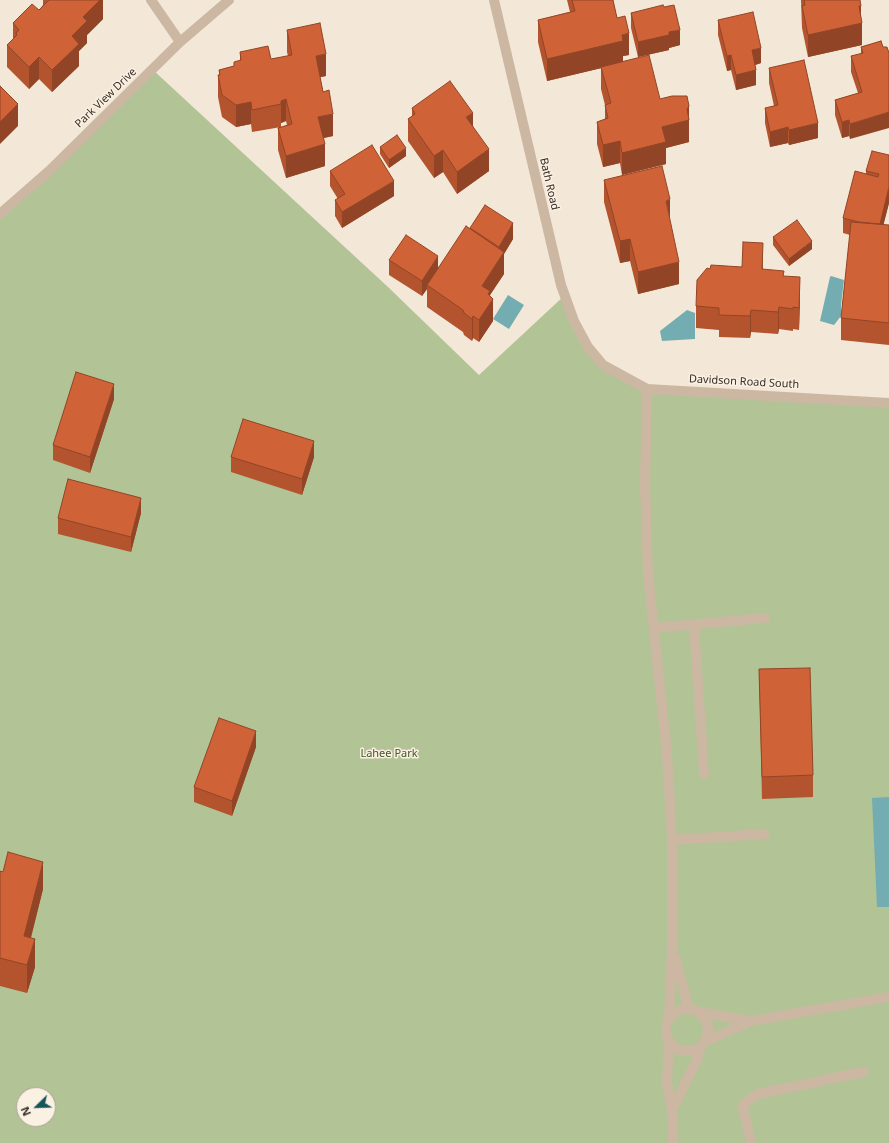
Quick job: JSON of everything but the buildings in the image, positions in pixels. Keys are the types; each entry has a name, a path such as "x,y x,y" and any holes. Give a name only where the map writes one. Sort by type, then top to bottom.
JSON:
{"street":[{"path":"151,0 180,42"},
{"name":"Park View Drive","path":"0,214 49,171 180,42 229,0"},
{"name":"Bath Road","path":"494,0 561,285 574,321 588,347 603,365"},
{"name":"Davidson Road South","path":"603,365 647,389 889,403"},
{"path":"647,389 645,484 648,573 667,754 672,840 672,948 669,1019"},
{"path":"654,628 765,618"},
{"path":"694,624 704,774"},
{"path":"672,840 765,834"},
{"path":"672,948 694,1010 705,1019 708,1028 707,1037 672,1110"},
{"path":"751,1021 694,1010 680,1010 669,1019 665,1033 669,1042 684,1052 694,1050 703,1044 751,1021 889,997"},
{"path":"669,1042 666,1083 672,1110 673,1143"},
{"path":"751,1143 743,1105 758,1094 862,1072"}],"green space":[{"name":"Lahee Park","path":"153,70 388,287 479,375 565,295 574,320 603,364 647,387 889,402 889,1143 0,1143 0,211"}],"water":[{"path":"831,276 844,280 841,316 834,325 820,321"},
{"path":"508,295 524,305 509,329 493,319"},
{"path":"687,310 695,313 695,339 662,341 660,331"},
{"path":"889,797 889,907 877,907 872,798"}]}
